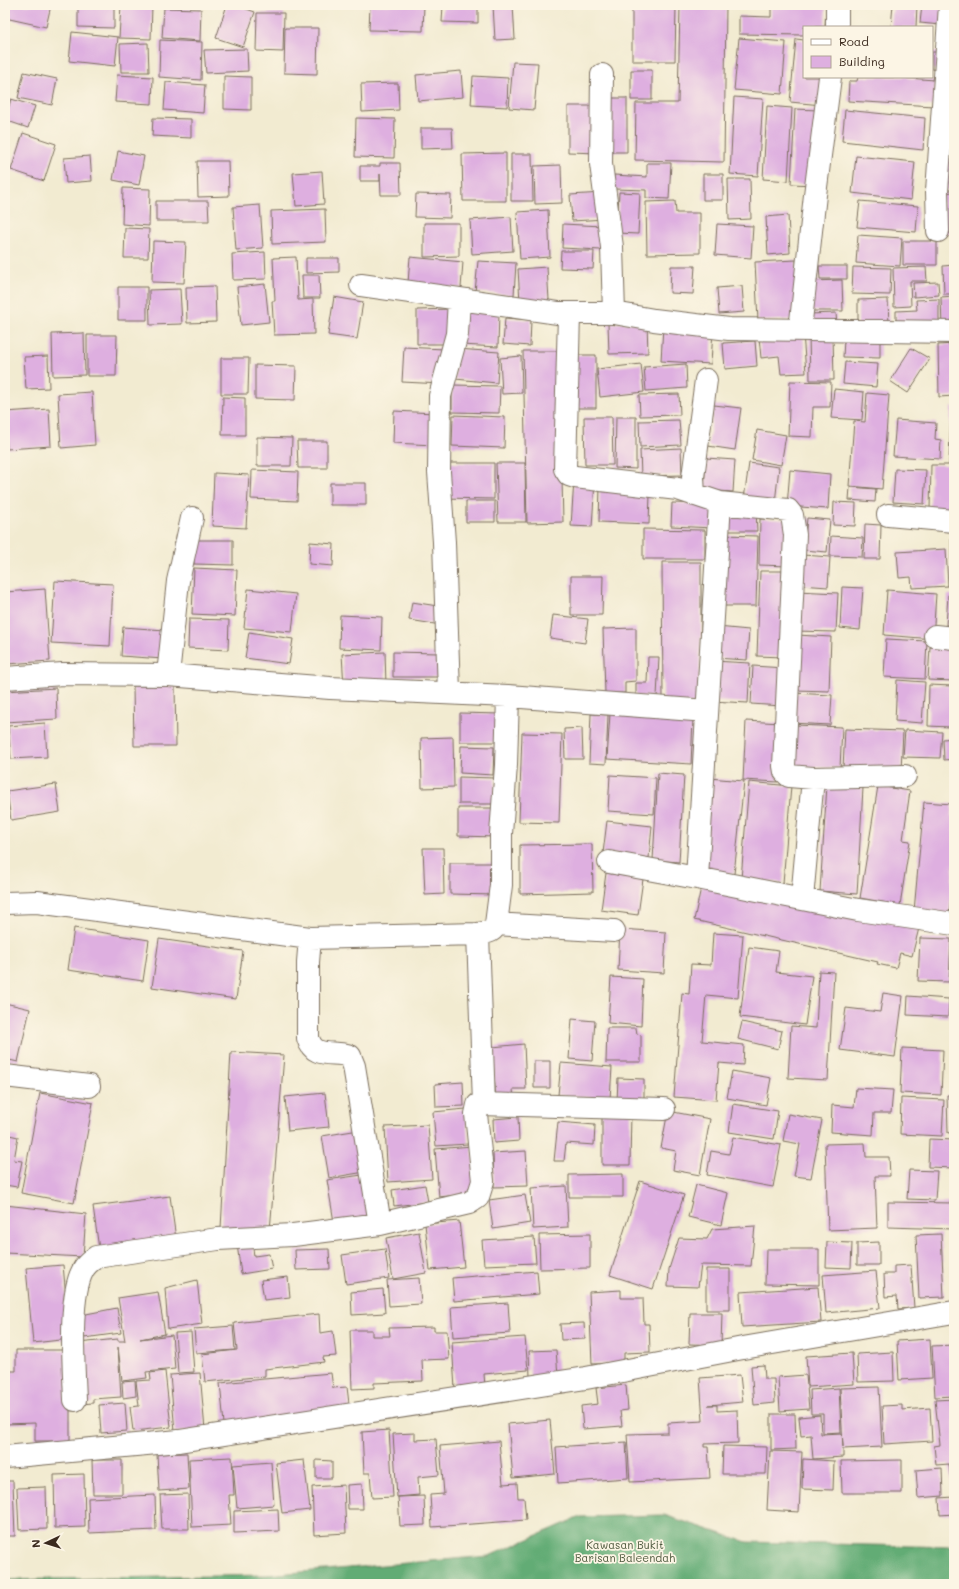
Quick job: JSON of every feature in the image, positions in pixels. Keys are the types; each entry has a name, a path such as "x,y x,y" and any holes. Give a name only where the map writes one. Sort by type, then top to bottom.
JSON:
{"street":[{"path":"837,5 837,26"},
{"path":"938,231 937,191 950,5"},
{"path":"602,75 601,164 612,247 614,313"},
{"path":"800,330 830,78"},
{"path":"361,285 527,310 569,314 614,313 654,320 729,329 954,332"},
{"path":"449,693 444,542 439,472 440,396 457,334 459,300"},
{"path":"569,314 565,470 569,475 575,477 678,489 720,503 788,510 792,514 795,535 784,766 785,772 788,776 813,778 905,776"},
{"path":"694,495 694,477 706,380"},
{"path":"697,878 720,503"},
{"path":"888,515 954,521"},
{"path":"168,675 178,581 192,518"},
{"path":"5,678 63,674 168,675 330,688 508,696 707,711"},
{"path":"484,1104 488,929 501,885 501,834 506,765 508,696"},
{"path":"802,898 813,778"},
{"path":"608,862 802,898 858,910 954,924"},
{"path":"5,904 37,902 310,938 488,929 614,931"},
{"path":"310,938 308,962 308,1038 310,1046 324,1053 344,1054 350,1056 354,1066 380,1224"},
{"path":"5,1076 89,1086"},
{"path":"75,1400 73,1311 80,1276 89,1262 96,1257 218,1240 293,1235 380,1224 469,1203 478,1197 483,1181 476,1114 478,1106 484,1104 664,1109"},
{"path":"5,1457 179,1441 555,1383 758,1345 954,1312"}],"green space":[{"name":"Kawasan Bukit Barisan Baleendah","path":"664,1515 747,1542 954,1547 954,1584 5,1584 5,1580 266,1575 489,1556 580,1517"}],"building":[{"path":"5,5 51,5 46,27 5,18"},
{"path":"78,5 114,5 114,28 78,27"},
{"path":"121,5 152,5 151,39 119,38"},
{"path":"227,5 235,5 255,12 243,47 216,38"},
{"path":"370,5 424,5 423,31 369,30"},
{"path":"443,5 478,5 478,23 442,22"},
{"path":"493,5 513,5 515,39 495,40"},
{"path":"632,5 676,5 675,61 632,61"},
{"path":"680,5 726,5 724,162 635,160 636,103 678,103"},
{"path":"771,5 826,5 825,26 803,26 803,35 739,34 739,16 771,17"},
{"path":"893,5 917,5 916,26 891,26"},
{"path":"922,5 944,5 941,25 920,23"},
{"path":"164,8 201,9 200,41 162,38"},
{"path":"257,13 284,13 283,52 256,51"},
{"path":"285,28 318,28 317,74 284,73"},
{"path":"72,32 118,37 115,66 69,61"},
{"path":"739,38 786,42 782,94 734,90"},
{"path":"796,39 803,40 803,78 825,78 822,105 790,102"},
{"path":"160,40 202,42 201,80 159,77"},
{"path":"148,43 149,72 121,72 120,44"},
{"path":"247,49 248,71 206,73 204,50"},
{"path":"933,52 940,52 939,70 933,69"},
{"path":"513,62 538,63 534,110 509,108"},
{"path":"631,70 652,70 652,100 631,100"},
{"path":"461,71 463,97 418,101 416,75"},
{"path":"24,72 57,79 52,105 18,98"},
{"path":"117,75 153,77 152,104 115,102"},
{"path":"224,76 251,77 251,110 224,109"},
{"path":"473,76 508,78 507,107 471,105"},
{"path":"858,78 907,78 935,80 934,106 848,101 849,81 857,81"},
{"path":"166,82 205,85 203,113 164,110"},
{"path":"398,83 399,110 362,112 361,84"},
{"path":"734,97 763,99 758,176 730,174"},
{"path":"604,98 627,98 627,152 604,152"},
{"path":"11,99 35,106 28,128 5,120"},
{"path":"568,106 600,106 599,153 568,152"},
{"path":"767,106 792,108 788,181 763,179"},
{"path":"795,109 818,110 814,185 791,184"},
{"path":"845,110 925,118 923,150 842,141"},
{"path":"153,118 191,119 191,138 152,136"},
{"path":"356,118 395,119 394,158 355,157"},
{"path":"421,128 452,128 453,148 421,149"},
{"path":"23,133 56,144 44,181 11,170"},
{"path":"118,151 144,156 139,185 113,180"},
{"path":"506,153 506,201 463,201 462,154"},
{"path":"511,154 532,154 533,201 511,201"},
{"path":"90,156 92,181 66,183 64,158"},
{"path":"856,156 915,162 911,200 852,193"},
{"path":"945,159 954,159 954,190 946,190"},
{"path":"197,161 228,161 229,196 198,197"},
{"path":"380,163 400,163 401,195 381,195 380,174 380,181 360,181 360,166 380,166"},
{"path":"647,163 671,163 669,199 646,198 646,190 614,189 614,175 647,177"},
{"path":"561,165 562,203 535,204 534,166"},
{"path":"322,171 324,204 296,206 293,173"},
{"path":"703,174 723,174 723,200 703,200"},
{"path":"728,179 750,179 751,219 729,220"},
{"path":"123,188 150,189 149,226 122,224"},
{"path":"619,192 640,193 638,234 617,233"},
{"path":"954,192 954,233 944,233 942,193"},
{"path":"603,193 605,219 572,221 570,195"},
{"path":"416,194 451,195 450,218 415,217"},
{"path":"156,201 208,201 209,221 156,221"},
{"path":"675,201 676,213 700,213 700,253 647,254 646,202"},
{"path":"860,201 918,206 916,232 857,227"},
{"path":"260,205 263,248 236,250 233,207"},
{"path":"325,209 326,242 272,244 271,211"},
{"path":"548,210 550,257 520,259 517,212"},
{"path":"788,215 790,253 768,255 766,217"},
{"path":"511,217 513,251 472,254 470,220"},
{"path":"424,223 459,223 459,256 424,257"},
{"path":"563,224 602,226 601,250 562,248"},
{"path":"717,224 753,226 751,258 715,255"},
{"path":"125,228 149,229 148,258 124,258"},
{"path":"858,235 902,238 900,266 856,263"},
{"path":"153,241 186,242 184,283 152,282"},
{"path":"903,241 937,241 937,265 903,265"},
{"path":"561,251 594,251 593,269 560,268"},
{"path":"265,252 266,279 233,280 232,254"},
{"path":"296,257 298,300 313,299 314,334 274,335 272,301 275,301 273,258"},
{"path":"410,257 463,262 461,288 408,283"},
{"path":"306,258 339,258 339,272 306,273"},
{"path":"796,260 799,319 758,321 755,262"},
{"path":"478,261 516,263 514,295 475,292"},
{"path":"954,265 954,294 944,294 943,266"},
{"path":"671,266 695,266 693,294 670,293"},
{"path":"819,266 847,266 847,279 820,279"},
{"path":"547,267 549,300 520,302 518,269"},
{"path":"853,267 891,268 890,295 852,294"},
{"path":"926,267 927,281 910,281 911,306 894,307 893,268"},
{"path":"302,275 319,275 320,298 303,298"},
{"path":"842,280 843,311 811,311 810,281"},
{"path":"938,282 939,295 914,297 913,283"},
{"path":"265,284 269,322 241,325 237,287"},
{"path":"215,286 216,322 187,323 186,287"},
{"path":"742,286 744,312 719,314 717,288"},
{"path":"118,287 147,287 147,320 118,320"},
{"path":"180,289 182,324 150,325 149,290"},
{"path":"954,296 954,328 942,329 941,297"},
{"path":"334,297 363,302 357,339 328,335"},
{"path":"888,299 889,326 858,327 858,300"},
{"path":"939,299 939,329 896,329 896,311 917,310 916,300"},
{"path":"450,309 450,344 417,344 417,310"},
{"path":"462,312 499,313 498,347 461,345"},
{"path":"836,313 837,327 809,329 809,314"},
{"path":"505,318 531,320 530,346 503,344"},
{"path":"608,323 647,323 648,353 609,354"},
{"path":"663,326 713,329 711,364 661,361"},
{"path":"84,333 85,375 53,376 52,334"},
{"path":"803,333 806,373 781,374 779,356 761,358 759,337"},
{"path":"87,335 117,335 116,376 87,376"},
{"path":"809,335 833,335 834,380 810,380"},
{"path":"844,339 880,340 880,358 843,357"},
{"path":"755,341 757,366 725,369 723,343"},
{"path":"954,344 954,396 939,397 938,345"},
{"path":"404,347 444,349 442,384 402,382"},
{"path":"911,348 930,359 908,393 890,381"},
{"path":"457,349 499,352 497,383 455,379"},
{"path":"523,351 559,351 563,522 527,523"},
{"path":"570,355 596,355 596,408 570,408"},
{"path":"48,356 49,388 26,389 24,357"},
{"path":"521,356 522,393 502,394 500,358"},
{"path":"221,358 249,358 248,394 221,394"},
{"path":"845,362 878,364 876,387 843,384"},
{"path":"641,364 644,392 600,397 597,369"},
{"path":"686,364 687,388 646,391 644,367"},
{"path":"255,365 296,366 295,400 255,399"},
{"path":"790,381 831,382 830,407 813,407 812,437 788,436"},
{"path":"452,385 500,386 499,413 452,412"},
{"path":"834,389 864,392 862,420 831,418"},
{"path":"6,390 7,408 5,408"},
{"path":"92,392 95,445 61,448 58,394"},
{"path":"867,393 889,395 882,489 849,486 854,421 865,422"},
{"path":"679,394 680,415 640,416 639,395"},
{"path":"223,397 245,398 245,435 222,435"},
{"path":"714,405 741,408 735,450 708,446"},
{"path":"951,407 954,407 954,510 930,509 931,465 949,465"},
{"path":"49,409 51,446 7,449 5,412"},
{"path":"394,411 435,413 434,445 393,443"},
{"path":"453,415 505,417 504,448 452,446"},
{"path":"584,417 612,417 613,465 585,465"},
{"path":"616,417 636,417 636,469 615,468"},
{"path":"679,420 681,445 640,447 639,421"},
{"path":"896,420 936,423 935,439 941,440 940,459 893,456"},
{"path":"757,430 786,435 781,465 752,460"},
{"path":"257,437 292,438 291,466 257,466"},
{"path":"297,441 327,441 327,468 298,468"},
{"path":"681,448 682,475 641,476 640,450"},
{"path":"706,458 735,460 733,492 704,490"},
{"path":"444,463 494,463 494,499 443,498"},
{"path":"496,463 525,463 526,522 498,522"},
{"path":"749,463 779,467 775,503 744,499"},
{"path":"895,469 926,470 924,504 893,502"},
{"path":"252,470 298,472 297,501 251,499"},
{"path":"790,470 830,474 828,509 787,506"},
{"path":"214,473 249,475 246,528 212,526"},
{"path":"574,480 595,481 592,527 571,526"},
{"path":"330,483 366,483 366,505 330,505"},
{"path":"600,486 650,494 649,524 599,522"},
{"path":"850,487 876,489 875,502 849,500"},
{"path":"466,501 495,501 495,522 466,522"},
{"path":"834,502 856,503 855,526 833,525"},
{"path":"672,503 714,504 713,528 671,526"},
{"path":"724,509 756,509 757,531 724,531"},
{"path":"807,518 830,520 827,552 804,550"},
{"path":"760,519 790,520 788,566 759,565"},
{"path":"865,524 881,525 880,559 864,559"},
{"path":"643,529 705,530 705,559 643,559"},
{"path":"722,535 758,536 756,606 721,606"},
{"path":"831,536 863,538 862,557 830,556"},
{"path":"951,538 954,538 954,576 951,576"},
{"path":"194,540 233,540 233,565 194,564"},
{"path":"310,542 334,544 333,566 309,564"},
{"path":"946,549 948,586 912,588 911,577 899,578 897,552"},
{"path":"803,555 830,557 828,587 801,585"},
{"path":"662,562 701,562 701,636 698,704 663,701"},
{"path":"194,568 237,570 235,616 192,614"},
{"path":"760,571 784,571 782,657 757,656"},
{"path":"571,576 603,576 602,615 571,615"},
{"path":"55,581 113,584 110,646 51,643"},
{"path":"842,587 863,588 860,630 840,628"},
{"path":"45,589 50,661 7,664 5,592"},
{"path":"248,589 296,594 292,632 244,628"},
{"path":"887,590 936,594 933,639 884,635"},
{"path":"797,591 838,593 836,632 795,631"},
{"path":"948,595 954,595 954,626 946,625"},
{"path":"412,602 444,607 441,625 409,620"},
{"path":"340,615 382,617 381,650 339,648"},
{"path":"553,615 588,619 585,643 550,638"},
{"path":"189,619 229,620 228,650 188,648"},
{"path":"123,627 165,630 163,659 121,656"},
{"path":"717,627 749,630 747,660 714,658"},
{"path":"636,628 636,681 625,682 625,693 605,693 603,629"},
{"path":"249,632 293,639 289,664 245,658"},
{"path":"797,635 831,637 829,691 795,690"},
{"path":"886,639 927,641 925,679 884,677"},
{"path":"930,647 954,649 954,681 928,680"},
{"path":"385,652 386,685 344,687 342,654"},
{"path":"393,652 439,653 439,677 393,677"},
{"path":"648,657 659,657 657,697 636,696 636,683 647,683"},
{"path":"713,661 750,663 748,703 711,701"},
{"path":"753,666 784,668 782,706 751,704"},
{"path":"897,680 925,682 922,723 895,721"},
{"path":"929,685 952,686 950,727 928,726"},
{"path":"133,686 175,686 176,746 134,746"},
{"path":"56,688 57,719 5,722 5,691"},
{"path":"792,693 832,695 830,725 791,723"},
{"path":"460,713 500,714 500,742 460,742"},
{"path":"591,714 608,715 606,764 589,763"},
{"path":"610,714 693,718 691,764 607,759"},
{"path":"746,721 781,723 778,782 743,780"},
{"path":"45,723 47,757 11,759 8,726"},
{"path":"795,725 842,727 840,768 793,766"},
{"path":"582,728 583,759 565,759 564,729"},
{"path":"845,729 903,731 901,771 843,768"},
{"path":"905,730 942,732 940,758 903,757"},
{"path":"522,733 562,734 559,823 519,822"},
{"path":"453,737 454,787 422,788 421,738"},
{"path":"954,738 954,759 944,760 943,739"},
{"path":"461,746 494,747 493,775 460,773"},
{"path":"658,773 684,775 679,862 653,860"},
{"path":"610,775 656,778 654,814 608,811"},
{"path":"459,777 495,778 495,804 459,804"},
{"path":"709,778 744,781 734,874 700,871"},
{"path":"749,782 791,786 783,883 741,879"},
{"path":"56,784 60,812 11,820 7,791"},
{"path":"827,785 863,788 857,894 820,891"},
{"path":"878,786 910,791 903,840 910,841 900,905 860,898"},
{"path":"924,802 952,804 951,816 954,816 954,861 949,915 914,911"},
{"path":"458,808 497,808 497,837 458,836"},
{"path":"607,821 652,826 649,858 603,853"},
{"path":"592,844 593,892 520,894 520,845"},
{"path":"423,848 443,848 444,894 425,895"},
{"path":"450,863 497,863 496,895 450,894"},
{"path":"606,873 643,879 638,915 601,910"},
{"path":"702,883 919,928 912,956 900,953 896,968 877,964 878,962 694,920"},
{"path":"74,928 149,940 143,981 68,970"},
{"path":"620,929 666,932 664,973 618,970"},
{"path":"713,933 743,935 738,998 706,995 702,1041 744,1045 743,1065 719,1063 716,1100 674,1097 682,993 689,994 691,964 711,965"},
{"path":"920,938 951,939 949,982 918,981"},
{"path":"159,939 243,951 236,999 152,987"},
{"path":"749,947 779,951 776,972 812,976 805,1025 740,1017"},
{"path":"819,971 834,972 828,1080 788,1078 791,1026 816,1028"},
{"path":"611,977 643,979 641,1026 608,1023"},
{"path":"883,993 903,996 895,1057 840,1050 846,1008 880,1012"},
{"path":"908,996 949,999 948,1017 907,1015"},
{"path":"5,1003 30,1009 18,1062 5,1059"},
{"path":"572,1019 595,1021 592,1061 569,1059"},
{"path":"742,1022 782,1031 778,1049 738,1039"},
{"path":"607,1028 636,1028 637,1034 641,1035 641,1062 606,1062"},
{"path":"524,1044 526,1089 513,1089 514,1099 496,1100 492,1047"},
{"path":"902,1048 943,1050 941,1095 900,1093"},
{"path":"231,1052 284,1055 270,1231 221,1228"},
{"path":"534,1061 550,1061 550,1088 534,1088"},
{"path":"561,1063 612,1067 610,1099 558,1095"},
{"path":"732,1071 771,1078 766,1105 727,1098"},
{"path":"618,1078 644,1079 644,1102 617,1102"},
{"path":"463,1082 464,1106 436,1107 435,1084"},
{"path":"856,1088 893,1090 891,1113 874,1113 873,1135 831,1132 832,1105 854,1107"},
{"path":"40,1093 93,1103 74,1203 21,1193"},
{"path":"325,1093 329,1127 288,1131 285,1097"},
{"path":"947,1095 954,1095 954,1132 948,1133"},
{"path":"901,1098 944,1100 942,1136 900,1134"},
{"path":"733,1104 778,1111 774,1139 729,1132"},
{"path":"466,1109 468,1144 436,1146 433,1112"},
{"path":"668,1111 710,1119 700,1175 673,1170 676,1151 661,1148"},
{"path":"602,1112 631,1112 630,1165 602,1165"},
{"path":"788,1114 822,1120 811,1178 794,1176 800,1144 783,1141"},
{"path":"518,1117 519,1141 494,1143 493,1119"},
{"path":"558,1122 595,1125 594,1145 566,1143 564,1161 554,1161"},
{"path":"428,1125 432,1179 388,1182 385,1127"},
{"path":"359,1130 365,1172 329,1178 322,1136"},
{"path":"5,1134 18,1137 14,1160 22,1161 17,1187 5,1185"},
{"path":"733,1137 781,1145 773,1187 707,1175 711,1151 729,1154"},
{"path":"929,1139 954,1140 954,1168 928,1167"},
{"path":"865,1143 866,1157 889,1157 890,1176 875,1176 877,1228 828,1230 825,1144"},
{"path":"472,1146 476,1193 439,1197 435,1149"},
{"path":"526,1151 528,1186 494,1187 493,1153"},
{"path":"909,1170 937,1171 935,1200 907,1199"},
{"path":"623,1174 623,1197 569,1197 569,1175"},
{"path":"362,1175 369,1217 334,1222 327,1180"},
{"path":"640,1181 684,1195 653,1289 610,1275"},
{"path":"425,1185 428,1202 394,1206 392,1190"},
{"path":"696,1185 728,1193 721,1225 688,1217"},
{"path":"566,1186 568,1227 533,1229 531,1188"},
{"path":"525,1195 530,1223 493,1229 489,1200"},
{"path":"170,1196 176,1239 99,1249 93,1206"},
{"path":"888,1202 954,1203 954,1229 888,1227"},
{"path":"5,1205 86,1214 83,1257 5,1253"},
{"path":"459,1221 464,1267 430,1270 425,1224"},
{"path":"755,1226 751,1266 701,1265 698,1287 668,1286 669,1269 679,1238 707,1239 712,1229"},
{"path":"419,1232 426,1273 393,1279 386,1238"},
{"path":"590,1234 590,1268 540,1269 539,1235"},
{"path":"941,1234 944,1297 919,1298 916,1235"},
{"path":"534,1237 536,1263 484,1265 482,1240"},
{"path":"252,1241 254,1256 269,1254 272,1269 241,1274 237,1244"},
{"path":"827,1242 852,1243 851,1268 826,1267"},
{"path":"879,1242 879,1265 857,1265 857,1243"},
{"path":"329,1249 330,1269 296,1270 295,1250"},
{"path":"385,1249 389,1278 346,1284 342,1255"},
{"path":"766,1249 819,1249 819,1285 765,1284"},
{"path":"63,1265 70,1339 33,1343 26,1268"},
{"path":"911,1265 914,1308 898,1309 897,1296 885,1297 884,1274 894,1274 894,1266"},
{"path":"706,1269 730,1269 730,1310 706,1310"},
{"path":"537,1271 539,1294 454,1301 452,1278"},
{"path":"876,1271 880,1308 826,1313 823,1275"},
{"path":"288,1277 290,1297 264,1300 261,1280"},
{"path":"419,1278 421,1304 389,1306 387,1280"},
{"path":"197,1280 202,1324 168,1329 165,1288"},
{"path":"818,1287 821,1322 742,1327 740,1292"},
{"path":"383,1289 385,1313 352,1315 351,1292"},
{"path":"621,1290 621,1298 643,1298 644,1324 649,1324 650,1352 624,1353 624,1363 592,1364 589,1292"},
{"path":"158,1292 165,1334 140,1339 172,1335 175,1369 146,1372 147,1378 122,1381 118,1347 121,1397 93,1399 93,1403 81,1404 78,1343 118,1339 118,1341 125,1341 118,1298"},
{"path":"508,1303 510,1333 453,1337 451,1307"},
{"path":"117,1308 121,1333 84,1338 81,1315"},
{"path":"690,1313 722,1313 721,1345 689,1344"},
{"path":"319,1314 320,1333 333,1331 336,1356 323,1357 324,1362 265,1369 265,1376 205,1382 202,1354 237,1350 234,1323"},
{"path":"584,1323 585,1339 561,1340 560,1324"},
{"path":"233,1326 235,1350 196,1353 194,1329"},
{"path":"434,1327 434,1331 447,1331 449,1359 422,1360 423,1381 374,1383 374,1388 352,1389 350,1330 372,1330 372,1336 390,1336 389,1328"},
{"path":"191,1332 194,1372 178,1373 175,1333"},
{"path":"525,1337 528,1370 484,1374 485,1386 455,1389 452,1342"},
{"path":"930,1339 932,1378 899,1380 897,1341"},
{"path":"954,1345 954,1396 935,1397 932,1346"},
{"path":"16,1350 70,1350 70,1441 35,1441 35,1423 5,1424 5,1371 16,1371"},
{"path":"556,1350 558,1376 530,1377 529,1351"},
{"path":"893,1352 894,1381 858,1382 857,1354"},
{"path":"852,1353 854,1384 808,1387 806,1356"},
{"path":"764,1365 765,1379 774,1379 775,1403 754,1405 751,1366"},
{"path":"165,1371 171,1427 133,1431 130,1407 139,1406 136,1381 151,1380 150,1373"},
{"path":"200,1373 205,1430 175,1432 170,1375"},
{"path":"331,1373 333,1388 347,1387 350,1412 224,1424 220,1383"},
{"path":"740,1375 743,1402 708,1405 717,1405 717,1411 737,1410 738,1443 704,1444 704,1447 708,1447 710,1478 630,1482 627,1434 668,1433 668,1423 703,1421 700,1378"},
{"path":"806,1375 809,1409 780,1411 778,1377"},
{"path":"135,1381 136,1396 123,1398 122,1382"},
{"path":"626,1385 628,1410 620,1411 622,1426 583,1429 581,1406 598,1404 596,1388"},
{"path":"879,1387 882,1447 843,1449 843,1457 813,1459 811,1435 801,1436 799,1417 820,1415 821,1434 842,1433 843,1447 840,1388"},
{"path":"839,1388 841,1432 823,1433 823,1414 811,1414 810,1390"},
{"path":"954,1399 954,1491 952,1491 949,1464 936,1465 934,1446 940,1445 935,1400"},
{"path":"125,1403 127,1431 101,1433 99,1405"},
{"path":"902,1405 902,1410 930,1408 932,1441 884,1444 882,1406"},
{"path":"771,1414 795,1414 796,1449 771,1450"},
{"path":"550,1420 555,1474 513,1478 508,1424"},
{"path":"389,1430 393,1497 372,1498 370,1473 364,1473 362,1432"},
{"path":"415,1433 415,1440 436,1439 439,1475 418,1477 419,1495 397,1497 393,1434"},
{"path":"499,1441 503,1484 517,1483 518,1498 524,1498 526,1520 432,1527 430,1495 444,1494 440,1446"},
{"path":"626,1442 628,1478 558,1483 556,1447"},
{"path":"723,1446 767,1447 766,1474 722,1474"},
{"path":"770,1451 802,1452 799,1512 767,1510"},
{"path":"187,1453 189,1489 159,1491 157,1454"},
{"path":"232,1457 234,1495 229,1495 231,1525 192,1527 189,1459"},
{"path":"803,1459 834,1461 833,1490 802,1489"},
{"path":"92,1460 122,1460 122,1494 93,1494"},
{"path":"304,1460 310,1510 282,1513 276,1463"},
{"path":"316,1460 332,1461 332,1478 316,1478"},
{"path":"902,1460 902,1493 842,1493 841,1461"},
{"path":"271,1462 274,1505 237,1508 233,1465"},
{"path":"942,1468 943,1496 918,1498 916,1470"},
{"path":"84,1474 85,1527 55,1528 54,1475"},
{"path":"5,1481 13,1481 15,1536 5,1536"},
{"path":"362,1484 363,1509 348,1509 347,1485"},
{"path":"344,1485 346,1533 314,1535 312,1487"},
{"path":"46,1487 47,1529 19,1530 17,1488"},
{"path":"188,1494 189,1529 162,1529 160,1495"},
{"path":"155,1495 156,1530 89,1533 88,1498"},
{"path":"424,1496 425,1525 400,1526 398,1497"},
{"path":"954,1497 954,1514 940,1515 939,1498"},
{"path":"278,1509 279,1531 234,1533 234,1511"}]}
